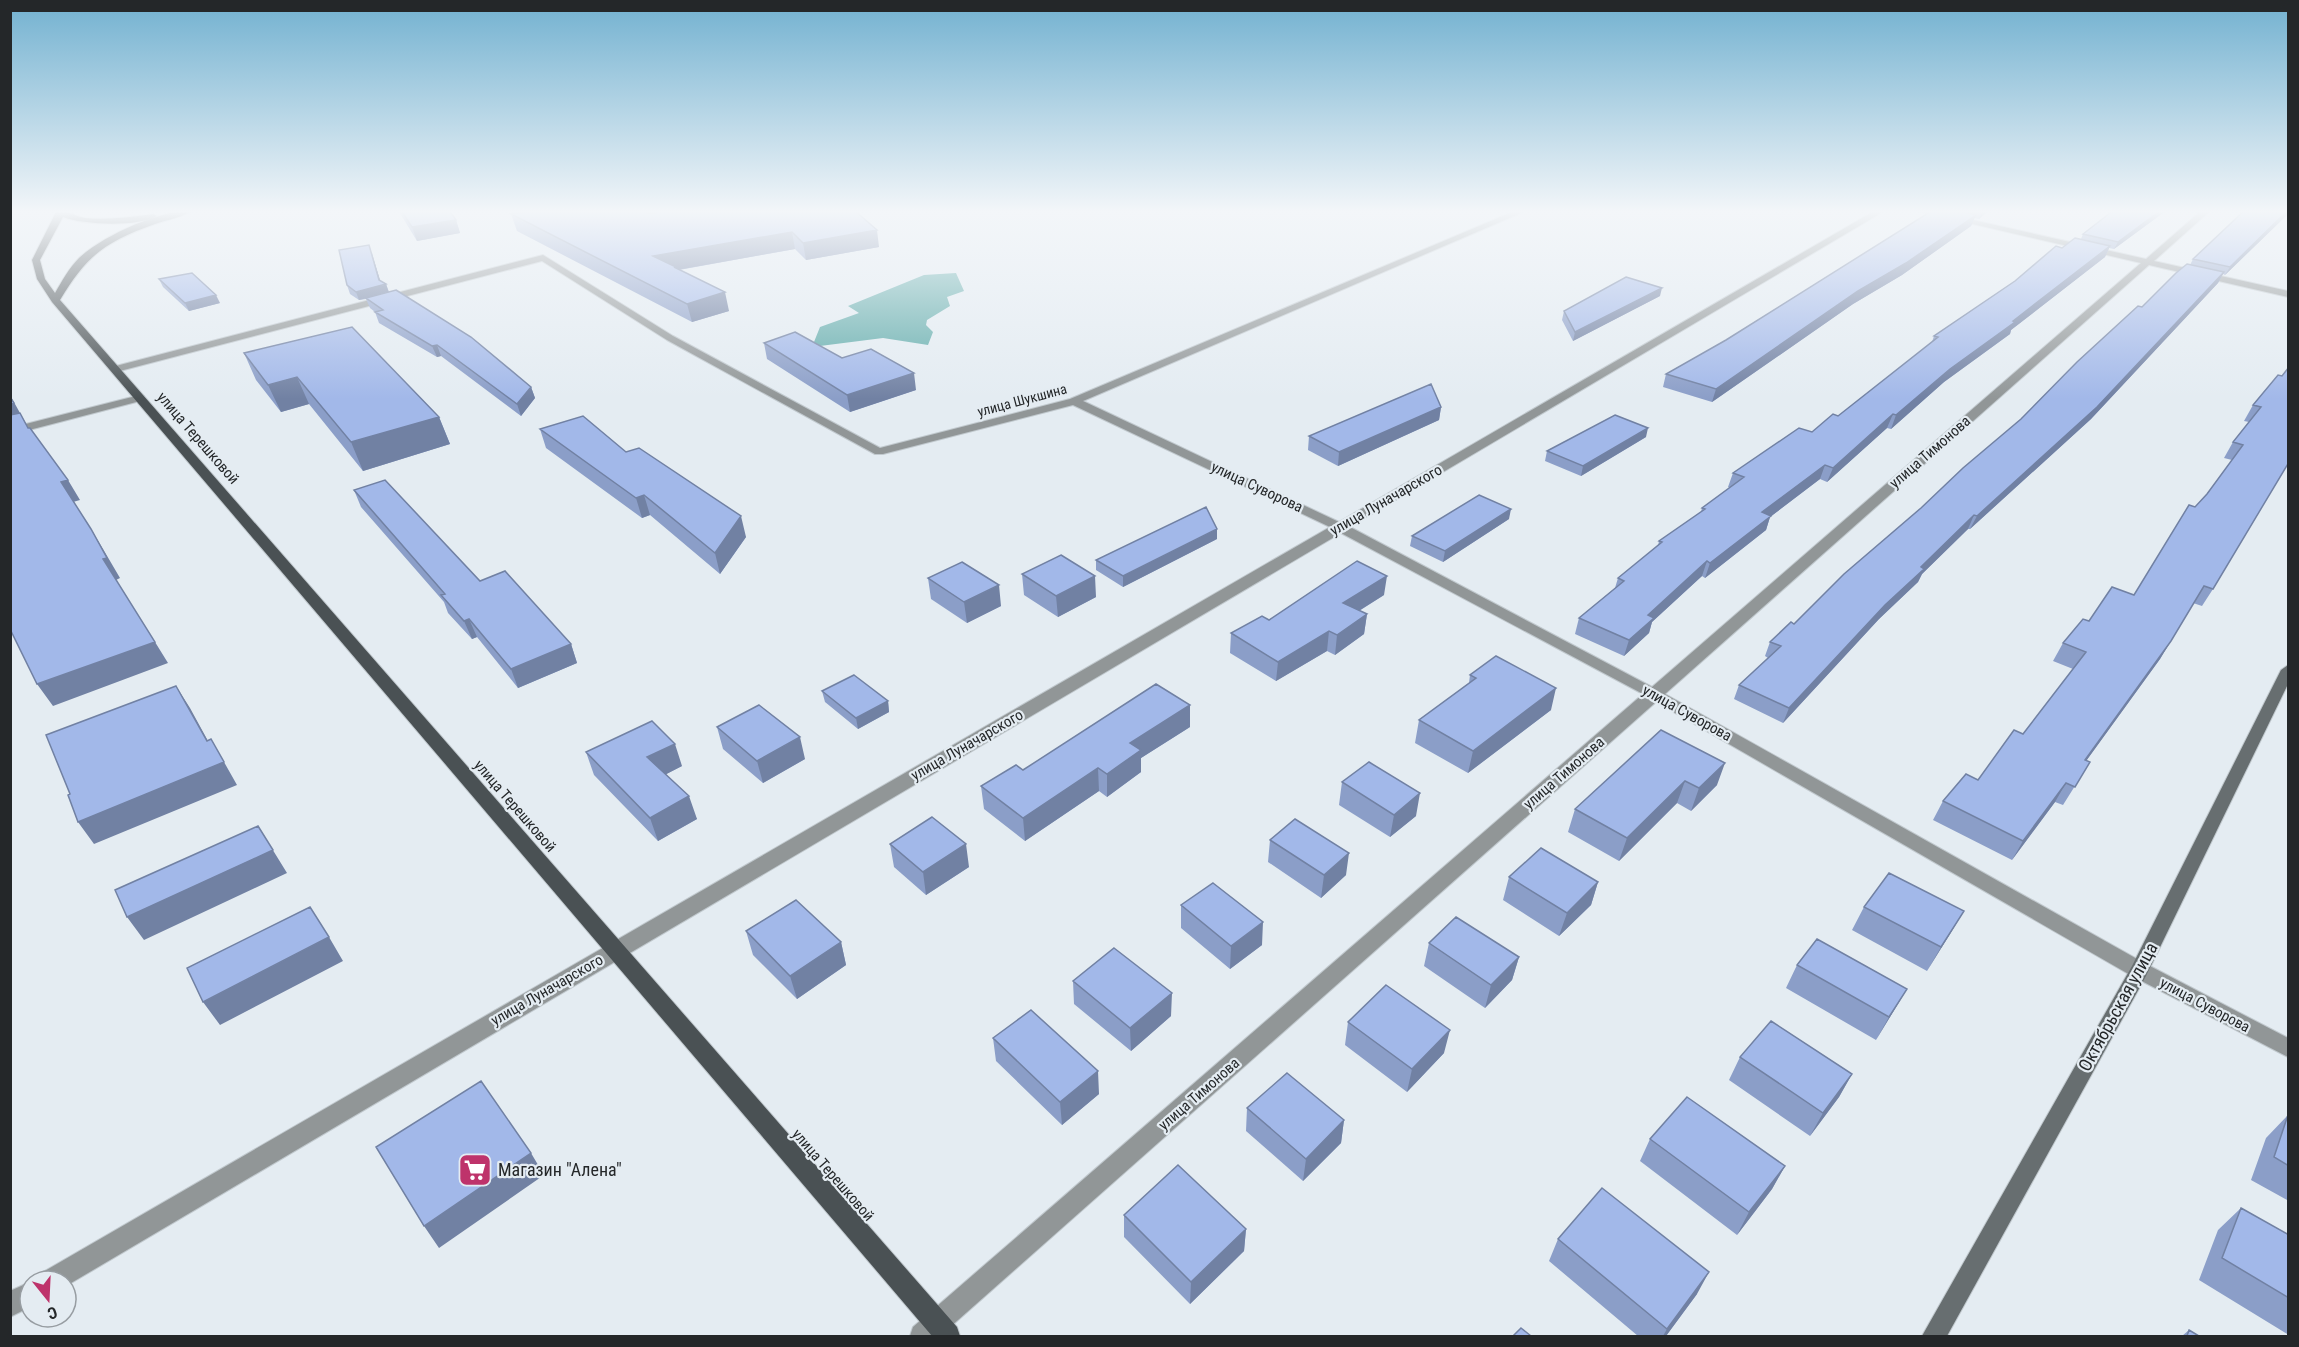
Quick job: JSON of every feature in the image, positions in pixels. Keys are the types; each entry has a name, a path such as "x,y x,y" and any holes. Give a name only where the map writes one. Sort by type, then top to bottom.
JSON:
{"main road":[{"name":"улица Терешковой","path":"39,273 40,279 55,300 943,1330"},
{"path":"55,300 73,273"}],"street":[{"name":"улица Шукшина","path":"116,369 486,273"},
{"name":"улица Шукшина","path":"567,273 670,338 879,452 1074,401 1376,273"},
{"name":"улица Луначарского","path":"72,1269 1775,273"},
{"name":"улица Тимонова","path":"922,1336 943,1330 1654,694 2134,273"},
{"path":"2195,273 2289,294"},
{"path":"10,432 140,398"},
{"name":"улица Суворова","path":"1074,401 1340,527 1654,694 2139,970 2289,1048"},
{"name":"Октябрьская улица","path":"1934,1336 2139,970 2289,670"}],"water":[{"path":"956,273 964,291 947,297 950,306 927,320 926,325 933,332 928,345 883,338 812,347 820,327 859,313 848,306 924,275"}],"building":[{"path":"192,273 216,295 185,303 159,279"},
{"path":"344,273 377,273 379,280 386,284 356,292 347,285"},
{"path":"626,273 687,273 725,292 687,304"},
{"path":"1833,273 1889,273 1858,291 1716,389 1666,374 1726,340"},
{"path":"2025,273 2075,273 2013,321 2015,322 1950,369 1896,415 1893,414 1833,468 1825,465 1762,512 1771,516 1710,563 1707,561 1648,615 1654,618 1629,640 1579,618 1624,581 1618,578 1662,542 1659,541 1705,509 1702,508 1744,477 1733,473 1799,428 1812,432 1833,414 1838,416 1938,337 1934,336"},
{"path":"2176,273 2223,273 2097,407 1977,516 1974,515 1921,567 1924,569 1885,605 1789,708 1739,685 1781,646 1770,642 1791,622 1794,624 1844,574 2021,419 2077,362 2138,306 2142,307"},
{"path":"1626,277 1662,288 1575,332 1564,311"},
{"path":"396,290 471,337 531,387 517,404 437,345 432,346 375,312 383,310 366,298"},
{"path":"352,327 439,417 351,442 297,377 268,385 244,353"},
{"path":"795,332 842,358 871,349 914,373 847,395 764,343"},
{"path":"2289,367 2289,462 2213,589 2204,586 2171,641 2085,760 2090,762 2075,787 2066,783 2023,841 1943,801 1966,774 1978,780 2014,730 2023,734 2086,652 2063,643 2083,619 2089,621 2112,587 2134,595 2189,505 2195,507 2207,494 2243,445 2233,442 2261,407 2253,405 2278,375 2282,376"},
{"path":"1431,384 1441,407 1339,452 1309,436"},
{"path":"20,413 28,428 68,480 61,482 107,558 103,559 155,642 37,684 10,629 10,415"},
{"path":"1615,415 1648,428 1583,466 1547,451"},
{"path":"583,416 626,452 639,448 741,516 715,553 644,495 636,498 540,429"},
{"path":"385,480 480,581 505,571 571,644 511,669 469,619 464,621 441,595 445,594 354,490"},
{"path":"1479,495 1511,509 1445,551 1412,536"},
{"path":"1206,507 1217,529 1123,576 1096,560"},
{"path":"1061,555 1095,576 1056,596 1022,574"},
{"path":"1357,561 1387,576 1343,603 1367,614 1337,635 1329,631 1278,662 1231,633 1262,616 1269,620"},
{"path":"962,562 999,585 964,602 928,578"},
{"path":"1496,656 1556,688 1473,751 1419,720 1476,678 1470,675"},
{"path":"854,675 888,701 856,718 822,691"},
{"path":"1156,684 1190,705 1130,743 1141,750 1107,774 1098,768 1023,818 981,786 1016,765 1023,770"},
{"path":"176,686 207,741 211,739 224,762 78,822 68,795 70,794 46,735"},
{"path":"759,705 800,737 757,761 717,727"},
{"path":"652,721 675,744 647,757 689,796 650,818 586,752"},
{"path":"1661,730 1725,763 1699,788 1685,781 1627,838 1575,809"},
{"path":"1369,762 1420,793 1394,815 1342,782"},
{"path":"932,817 966,844 923,872 890,844"},
{"path":"1295,819 1349,853 1324,875 1270,840"},
{"path":"258,826 273,850 127,917 115,890"},
{"path":"1541,848 1598,882 1567,913 1509,877"},
{"path":"1889,873 1964,911 1941,947 1864,907"},
{"path":"1213,883 1263,922 1231,946 1181,905"},
{"path":"796,900 841,942 790,976 746,931"},
{"path":"310,907 329,937 203,1002 187,968"},
{"path":"1456,917 1519,957 1491,985 1429,943"},
{"path":"1817,939 1907,989 1889,1017 1797,965"},
{"path":"1114,948 1172,993 1130,1028 1073,981"},
{"path":"1386,985 1450,1030 1412,1069 1348,1022"},
{"path":"1031,1010 1098,1071 1060,1102 993,1038"},
{"path":"1771,1021 1852,1074 1823,1113 1740,1057"},
{"path":"1287,1073 1344,1120 1306,1159 1247,1108"},
{"path":"481,1081 531,1153 424,1226 376,1147"},
{"path":"1687,1097 1785,1166 1749,1212 1650,1139"},
{"path":"2289,1116 2289,1166 2274,1157"},
{"path":"1178,1165 1246,1229 1191,1282 1124,1215"},
{"path":"1602,1188 1709,1272 1667,1329 1558,1239"},
{"path":"2241,1208 2289,1235 2289,1298 2222,1258"},
{"path":"1521,1328 1531,1336 1513,1336"},
{"path":"2189,1330 2199,1336 2187,1336"}],"place":[{"name":"Магазин \"Алена\"","path":"475,1170"}]}
